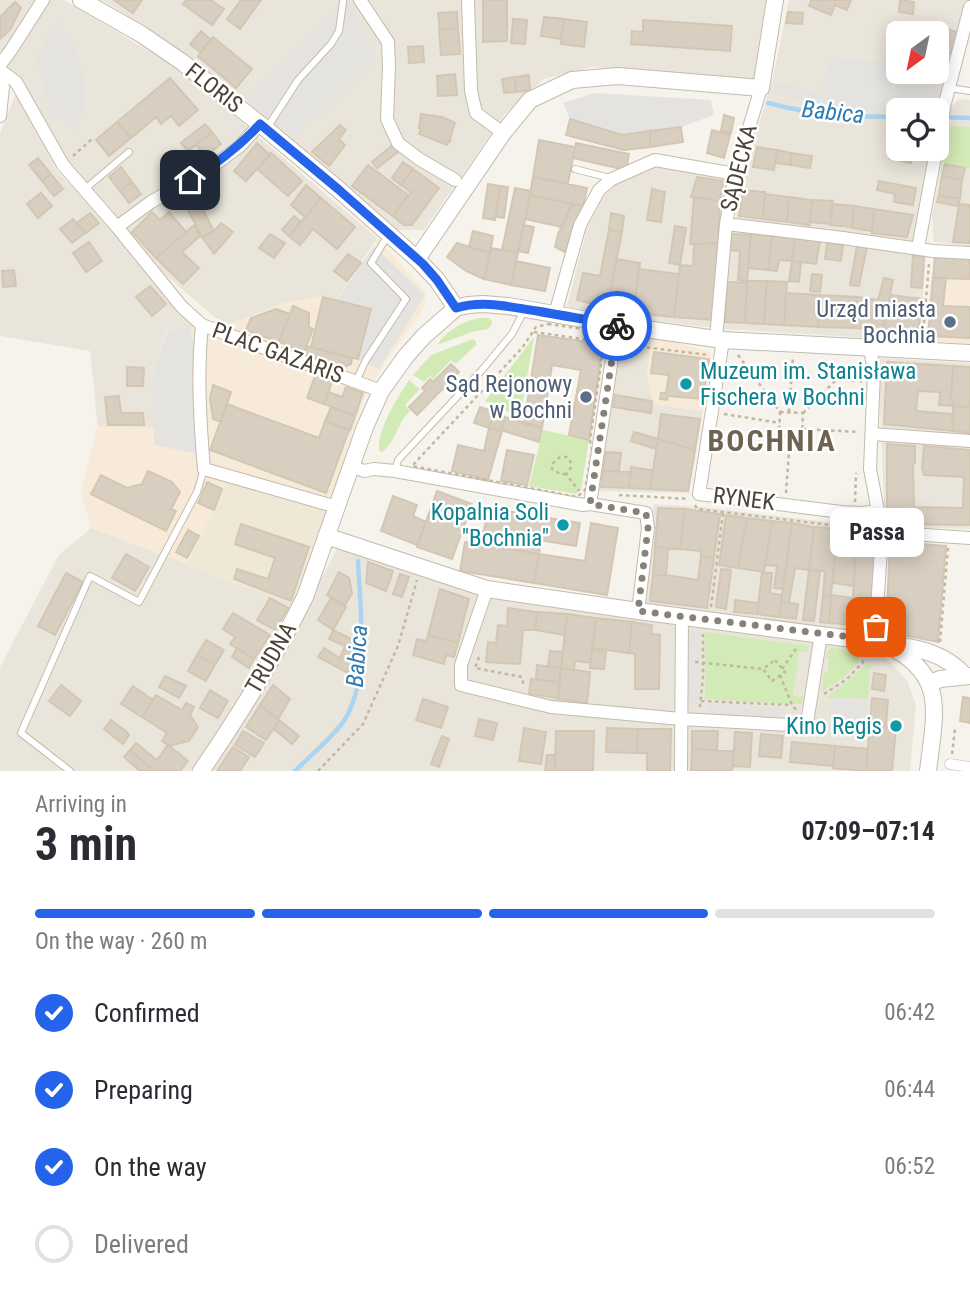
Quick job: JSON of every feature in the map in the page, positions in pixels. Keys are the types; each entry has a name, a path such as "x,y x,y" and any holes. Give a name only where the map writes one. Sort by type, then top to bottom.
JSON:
{"street":[{"path":"43,0 0,68 16,82 63,165 182,307 202,325"},
{"name":"FLORIS","path":"81,0 101,5 197,73 263,127 417,259 437,280 456,308"},
{"path":"360,0 387,41 387,119 398,143 455,180"},
{"path":"468,0 471,91 476,113 503,133"},
{"name":"SĄDECKA","path":"720,339 726,224 735,174 761,89 775,0"},
{"path":"918,248 944,109 970,7"},
{"path":"417,259 503,133 530,100 572,80 618,76 761,89"},
{"path":"0,77 3,87 0,116"},
{"path":"117,227 152,202 219,162 263,127"},
{"path":"555,314 580,225 599,190 612,179 655,160 735,174"},
{"path":"726,224 843,237 933,251 970,253"},
{"path":"456,308 468,304 483,304 720,339 970,353"},
{"name":"TRUDNA","path":"201,771 292,624 305,597 365,427 381,391 424,336 456,308"},
{"name":"PLAC GAZARIS","path":"204,469 201,430 202,325 381,391"},
{"path":"351,466 364,471 395,471 583,505 617,325"},
{"name":"RYNEK","path":"720,339 699,494 841,512 877,511"},
{"path":"870,348 874,372 870,469 882,532 874,641"},
{"path":"872,434 970,441"},
{"path":"204,469 337,507"},
{"path":"586,499 646,513 648,528 638,611"},
{"path":"882,532 970,538"},
{"path":"326,536 487,589 682,616 706,625 818,633 917,648 939,656 968,676"},
{"path":"487,589 461,665 461,685 551,707 681,719 790,725 807,723 818,633"},
{"path":"681,771 682,616"},
{"path":"874,641 906,655 919,668 933,693 934,711 928,771"},
{"path":"929,684 940,679 968,676"},
{"path":"950,764 970,767"}],"lane":[{"path":"263,127 298,80 331,44 339,31 342,2"},
{"path":"949,88 970,91"},
{"path":"83,190 129,152"},
{"path":"575,169 612,179"},
{"path":"356,381 366,359 406,299 371,263 389,233"},
{"path":"395,471 398,460 408,447 482,370 512,334 525,309"},
{"path":"70,771 21,733 90,576 139,603 197,492 204,469"}],"path":[{"path":"63,165 92,139"},
{"path":"923,335 930,256 933,251"},
{"path":"548,324 605,332 608,337 590,440 592,450 586,499 412,466 522,348 536,327 548,324"},
{"path":"533,331 607,343"},
{"path":"622,344 715,356"},
{"path":"736,354 780,412 779,436 802,437 803,413 836,380 861,381 860,394"},
{"path":"789,412 793,356"},
{"path":"780,412 803,413"},
{"path":"726,414 779,424"},
{"path":"803,429 859,432"},
{"path":"786,486 790,437"},
{"path":"560,457 571,460 572,465 566,474 552,469 552,464 560,457"},
{"path":"855,506 857,470"},
{"path":"566,474 586,499"},
{"path":"695,712 701,706 706,625 723,513"},
{"path":"939,656 949,537"},
{"path":"318,771 363,724 398,646 420,567"},
{"path":"782,669 800,643 818,633"},
{"path":"812,694 824,695 847,679 863,662 874,641"},
{"path":"482,647 475,668 522,677 525,695"},
{"path":"682,660 763,669 775,660 785,672 772,681 763,669"},
{"path":"780,675 792,705 807,723"},
{"path":"701,701 792,705"},
{"path":"950,764 955,729"}],"shaded area":[{"path":"0,0 64,0 182,71 377,238 337,299 323,296 283,303 225,326 154,265 61,154 0,68"},
{"path":"101,0 766,0 753,81 592,67 544,79 504,115 424,230 398,230 225,83"},
{"path":"344,0 349,0 377,58 294,138 246,99"},
{"path":"789,0 969,0 949,79 949,21 886,21 886,84 948,84 944,98 886,98 886,161 930,161 912,241 736,220 740,187 773,78"},
{"path":"57,22 77,50 85,82 84,105 75,129 59,117 53,118 35,55"},
{"path":"831,58 886,62 886,84 941,87 941,98 886,98 886,112 828,109 772,92 774,82 820,93"},
{"path":"594,93 711,100 714,115 681,127 622,135 570,119 563,103"},
{"path":"15,95 34,125 57,171 105,222 195,327 167,329 154,369 154,428 98,429 90,351 0,336 0,134"},
{"path":"959,99 970,100 970,246 934,242 932,217 942,161 949,161 951,107"},
{"path":"655,165 728,179 714,328 567,307 587,228 604,196 619,181"},
{"path":"730,229 926,253 920,341 723,329"},
{"path":"377,238 426,292 425,307 365,395 330,503 230,474 187,564 91,528 81,493 97,426 154,428 154,369 168,329 225,326 283,303 323,296 337,299"},
{"path":"374,246 425,295 379,369 358,359 370,309 337,300"},
{"name":"Urząd miasta Bochnia","path":"931,278 970,279 970,344 926,341"},
{"path":"191,327 192,339 206,342 206,456 154,445 154,369 168,329"},
{"path":"617,331 652,335 647,375 654,404 703,411 689,493 596,491"},
{"path":"652,335 711,353 703,411 654,404 647,375"},
{"path":"878,358 970,363 970,529 885,527"},
{"path":"230,474 330,503 296,605 187,564"},
{"path":"654,504 878,528 872,632 644,605"},
{"path":"91,528 296,605 205,754 191,771 0,771 0,667 59,555"},
{"path":"339,545 471,591 833,641 881,653 907,680 916,705 910,771 210,771"},
{"path":"688,629 700,630 699,704 687,703"},
{"path":"831,698 868,699 867,736 829,735"},
{"path":"709,704 785,708 784,719 708,716"}],"green space":[{"path":"949,126 970,127 970,168 941,162 949,161"},
{"path":"479,318 488,318 492,324 488,329 437,345 455,327"},
{"path":"534,337 520,417 485,401"},
{"path":"473,339 476,345 456,364 451,360 433,379 430,376 424,382 413,375 431,355"},
{"path":"409,380 420,389 405,405 410,411 387,448 379,451 384,424"},
{"path":"543,430 589,440 581,490 576,494 529,486"},
{"path":"705,632 809,646 808,652 799,651 793,696 803,697 802,704 705,699"},
{"path":"831,648 859,651 859,662 843,678 822,691 824,672 828,673 827,652"},
{"path":"870,664 868,699 825,698 864,666"}],"building":[{"path":"114,0 142,0 133,13"},
{"path":"186,0 211,0 224,9 212,25 183,4"},
{"path":"241,0 261,0 240,29 227,19"},
{"path":"483,0 507,0 507,41 483,42"},
{"path":"811,0 851,0 847,10 835,5 831,15 809,6"},
{"path":"900,0 914,2 913,14 899,12"},
{"path":"15,2 21,8 10,30 0,39 0,17"},
{"path":"457,12 458,28 440,30 438,13"},
{"path":"788,12 803,13 802,24 786,23"},
{"path":"544,17 564,19 561,39 541,36"},
{"path":"513,19 527,20 525,44 511,43"},
{"path":"564,19 587,22 584,47 561,44"},
{"path":"643,20 732,26 730,51 631,44 632,31 643,32"},
{"path":"458,28 460,54 441,55 439,30"},
{"path":"949,30 960,33 954,55 949,54"},
{"path":"201,31 211,40 200,52 190,44"},
{"path":"213,37 252,69 236,88 198,56"},
{"path":"423,46 424,62 409,63 408,47"},
{"path":"455,74 457,95 438,96 437,76"},
{"path":"529,75 530,90 516,92 515,77"},
{"path":"515,77 516,92 504,93 502,79"},
{"path":"170,78 198,110 179,126 171,116 161,124 156,117 131,138 117,122"},
{"path":"421,114 442,117 455,123 447,145 419,134"},
{"path":"724,115 734,118 731,133 721,131"},
{"path":"570,119 622,135 650,131 650,147 624,150 566,135"},
{"path":"117,122 131,138 109,156 96,140"},
{"path":"205,124 212,132 188,151 181,143"},
{"path":"340,125 346,130 339,139 345,145 329,166 312,152"},
{"path":"681,127 683,142 650,147 650,131"},
{"path":"712,130 730,135 724,158 707,153"},
{"path":"212,132 221,144 206,156 196,145"},
{"path":"539,140 575,147 568,183 533,177"},
{"path":"257,143 270,155 246,181 234,171"},
{"path":"576,143 629,154 626,170 573,158"},
{"path":"394,144 399,151 377,168 372,162"},
{"path":"757,147 777,150 774,170 753,167"},
{"path":"777,150 791,153 791,165 775,163"},
{"path":"271,153 302,181 288,196 257,169"},
{"path":"791,153 812,156 810,168 791,165"},
{"path":"38,158 51,174 42,181 29,165"},
{"path":"403,162 413,169 401,185 392,178"},
{"path":"945,164 965,168 962,180 942,176"},
{"path":"368,165 408,195 393,216 352,186"},
{"path":"121,167 132,182 120,191 109,177"},
{"path":"413,169 439,188 412,225 404,225 393,216 411,192 401,185"},
{"path":"51,174 63,189 54,196 42,181"},
{"path":"942,176 962,180 960,199 939,195"},
{"path":"533,177 587,188 583,206 530,195"},
{"path":"697,177 723,181 720,201 691,197"},
{"path":"879,181 916,188 913,205 894,202 895,194 877,190"},
{"path":"132,182 141,194 129,203 120,191"},
{"path":"488,184 500,186 495,220 483,218"},
{"path":"306,185 321,198 305,217 291,205"},
{"path":"500,186 508,187 504,218 496,217"},
{"path":"515,188 531,191 518,253 502,250"},
{"path":"652,189 665,192 661,222 647,220"},
{"path":"743,190 765,192 763,219 739,216"},
{"path":"41,193 52,206 38,218 27,204"},
{"path":"765,194 789,197 787,222 763,219"},
{"path":"530,195 572,204 562,227 525,219"},
{"path":"939,195 960,199 958,206 937,202"},
{"path":"694,197 720,201 718,243 690,244"},
{"path":"789,197 812,200 810,225 787,222"},
{"path":"321,198 355,227 337,249 313,229 300,245 289,236"},
{"path":"812,200 833,201 830,224 810,222"},
{"path":"200,204 214,231 202,237 188,210"},
{"path":"572,204 583,206 565,252 555,247"},
{"path":"832,204 854,206 852,227 830,225"},
{"path":"959,204 970,205 970,243 953,242"},
{"path":"854,206 874,209 872,231 852,228"},
{"path":"874,209 913,215 907,237 872,233"},
{"path":"152,212 160,220 169,212 186,232 156,258 132,232"},
{"path":"90,213 99,223 86,233 77,223"},
{"path":"611,213 624,216 622,232 609,230"},
{"path":"294,216 301,222 289,236 282,230"},
{"path":"73,219 85,233 72,243 60,229"},
{"path":"221,223 233,232 214,254 202,237 214,231"},
{"path":"194,225 200,236 182,252 199,268 183,284 156,258"},
{"path":"524,225 534,227 528,253 518,251"},
{"path":"675,226 686,228 680,265 669,263"},
{"path":"609,230 622,232 607,307 577,300 583,273 600,276"},
{"path":"473,231 493,236 490,253 469,247"},
{"path":"270,234 285,243 274,258 259,248"},
{"path":"731,234 751,235 747,281 738,280 740,251 730,250"},
{"path":"751,235 772,236 768,270 748,268"},
{"path":"772,236 795,238 792,261 779,260 777,271 768,270"},
{"path":"795,238 820,241 816,264 792,261"},
{"path":"89,242 102,261 86,272 73,253"},
{"path":"457,243 490,253 484,279 466,271 447,257"},
{"path":"718,243 714,320 674,317 680,265 693,266 694,244"},
{"path":"827,243 843,245 841,261 825,259"},
{"path":"857,245 867,247 859,286 850,285"},
{"path":"491,248 518,253 511,285 484,279"},
{"path":"348,254 361,263 347,281 334,271"},
{"path":"913,256 924,257 922,288 911,287"},
{"path":"935,256 970,257 970,279 933,278"},
{"path":"617,259 640,263 633,313 607,307"},
{"path":"516,261 550,268 545,291 511,285"},
{"path":"792,261 801,262 799,282 789,281"},
{"path":"639,269 679,274 674,317 633,313"},
{"path":"14,270 16,286 3,287 2,271"},
{"path":"812,274 822,275 820,292 810,291"},
{"path":"884,278 893,280 883,329 853,328 857,297 878,300"},
{"name":"Urząd miasta Bochnia","path":"933,278 946,278 943,306 970,307 970,338 928,336"},
{"path":"747,281 767,281 764,324 745,323"},
{"path":"767,281 787,282 784,325 764,324"},
{"path":"727,282 747,283 745,323 725,322"},
{"path":"150,286 166,304 152,316 136,297"},
{"path":"786,293 820,295 818,327 784,325"},
{"path":"820,295 857,297 853,328 818,327"},
{"path":"890,295 923,299 918,331 883,329"},
{"path":"323,297 371,309 358,359 311,347"},
{"path":"293,306 309,313 309,327 313,329 304,352 279,342"},
{"path":"276,309 290,314 279,342 246,330 251,318"},
{"name":"Sąd Rejonowy w Bochni","path":"538,335 603,344 589,440 569,435 581,370 552,365 542,428 524,424"},
{"path":"306,346 352,358 351,364 344,367 304,354"},
{"name":"Muzeum im. Stanisława Fischera w Bochni","path":"654,352 709,359 703,399 668,396 667,400 660,399 661,393 666,393 669,375 651,373"},
{"path":"887,362 953,366 953,406 939,405 940,392 918,391 916,411 952,414 953,431 884,424"},
{"path":"451,364 459,372 417,415 409,407 425,391 422,388 430,379 433,382"},
{"path":"953,366 970,367 970,407 953,406"},
{"path":"127,367 144,368 143,386 127,386"},
{"path":"315,376 332,382 324,404 307,398"},
{"path":"213,385 231,392 221,422 213,419 210,399"},
{"path":"346,387 363,393 355,416 324,404 329,392 342,397"},
{"path":"615,395 652,401 651,413 613,407"},
{"path":"119,396 121,413 143,413 144,425 108,425 105,397"},
{"path":"227,404 319,438 325,421 349,430 326,493 210,450"},
{"path":"953,406 970,407 970,433 953,431"},
{"path":"331,407 355,416 350,430 325,421"},
{"path":"480,407 495,412 489,428 474,423"},
{"path":"495,412 505,417 501,431 489,428"},
{"path":"661,414 700,419 695,450 658,439"},
{"path":"505,417 542,428 539,442 501,430"},
{"path":"489,428 502,431 488,480 452,471 458,445 484,451"},
{"path":"634,432 658,439 656,449 631,441"},
{"path":"658,439 695,450 688,491 650,489"},
{"path":"887,444 915,446 914,507 963,508 964,477 924,475 924,446 970,450 970,525 887,524"},
{"path":"507,450 534,455 527,485 501,481"},
{"path":"606,452 621,453 619,471 603,471"},
{"path":"631,467 652,470 650,489 629,488"},
{"path":"148,471 172,482 180,492 171,509 176,511 166,531 91,494 101,475 127,488 142,484"},
{"path":"603,471 631,472 629,488 601,487"},
{"path":"207,482 222,489 214,510 198,503"},
{"path":"437,491 472,504 452,559 417,547"},
{"path":"393,496 417,505 413,516 426,522 417,545 381,531"},
{"path":"488,508 580,523 576,546 484,531"},
{"path":"658,508 685,509 680,549 655,547"},
{"path":"685,509 720,514 714,558 701,556 701,551 680,549"},
{"path":"726,515 747,518 738,568 719,565"},
{"path":"747,518 772,521 764,572 738,568"},
{"path":"772,521 792,523 783,589 774,588 777,566 765,565"},
{"path":"591,523 618,528 607,595 534,583 539,554 585,561"},
{"path":"792,523 814,527 809,570 795,568 789,603 781,602"},
{"path":"241,524 309,547 291,601 234,579 237,569 268,579 275,558 235,544"},
{"path":"814,527 837,529 831,596 823,595 825,571 809,570"},
{"path":"837,529 857,532 854,586 833,583"},
{"path":"188,530 199,536 187,558 176,552"},
{"path":"482,531 498,533 495,547 539,554 534,583 460,571 465,542 480,544"},
{"path":"857,532 876,534 872,626 853,625"},
{"path":"498,533 541,540 539,554 495,547"},
{"path":"893,542 946,546 938,642 886,630 890,544"},
{"path":"655,547 668,548 666,575 653,576"},
{"path":"126,554 149,567 135,591 112,578"},
{"path":"701,556 714,558 707,608 650,601 653,576 666,575 698,580"},
{"path":"368,562 393,571 386,591 366,583"},
{"path":"721,569 731,570 726,609 716,607"},
{"path":"809,570 820,571 814,621 803,620"},
{"path":"339,572 349,578 352,593 345,605 327,595"},
{"path":"762,572 772,573 770,593 782,595 779,617 757,614"},
{"path":"66,573 83,582 55,635 38,626"},
{"path":"400,574 409,577 402,597 393,594"},
{"path":"440,589 469,599 458,643 428,635"},
{"path":"823,595 831,596 829,623 820,622"},
{"path":"832,595 853,598 853,625 829,623"},
{"path":"270,598 288,608 275,630 257,620"},
{"path":"331,598 346,607 333,630 318,620"},
{"path":"735,600 759,603 757,614 734,612"},
{"path":"781,602 798,604 796,619 779,617"},
{"path":"508,608 537,612 535,630 523,630 520,664 486,662 488,642 496,643 498,625 507,626"},
{"path":"537,612 567,614 565,635 535,630"},
{"path":"233,613 270,635 254,659 230,644 235,637 223,629"},
{"path":"567,614 596,618 591,663 575,661 574,670 561,668"},
{"path":"596,618 632,622 629,653 592,648"},
{"path":"632,622 652,625 651,634 660,635 659,689 635,689 635,654 629,653"},
{"path":"333,630 358,642 348,673 318,657 324,648 340,658 345,646 329,639"},
{"path":"428,635 458,643 454,657 446,655 444,664 413,655 417,639 426,641"},
{"path":"206,640 224,650 215,665 197,655"},
{"path":"237,648 254,659 249,668 232,657"},
{"path":"592,650 606,652 604,669 590,668"},
{"path":"550,651 563,652 561,668 548,666"},
{"path":"197,655 215,665 206,681 188,671"},
{"path":"537,665 561,668 560,682 536,679"},
{"path":"561,668 590,672 587,703 557,699"},
{"path":"874,673 886,675 884,691 872,689"},
{"path":"165,676 186,686 179,698 159,687"},
{"path":"531,679 560,682 558,698 529,694"},
{"path":"61,685 81,701 70,716 49,701"},
{"path":"273,685 290,699 278,719 260,705"},
{"path":"133,686 153,700 142,717 121,704"},
{"path":"210,690 228,701 218,718 200,708"},
{"path":"156,695 182,710 186,703 194,707 190,715 198,727 189,741 169,746 162,741 167,733 142,717"},
{"path":"963,697 970,698 970,723 960,721"},
{"path":"872,698 888,700 886,726 870,725"},
{"path":"423,699 448,707 441,728 416,720"},
{"path":"260,705 279,720 266,740 246,727"},
{"path":"479,719 497,723 493,740 475,736"},
{"path":"111,720 129,735 123,744 104,729"},
{"path":"279,720 299,736 292,744 274,729"},
{"path":"870,725 896,727 892,771 866,771"},
{"path":"524,728 546,732 541,764 519,761"},
{"path":"607,728 638,729 637,753 606,752"},
{"path":"638,729 671,729 670,771 647,771 647,753 637,753"},
{"path":"243,731 264,743 255,757 235,745"},
{"path":"556,731 594,731 593,771 555,771"},
{"path":"692,731 718,731 717,750 692,749"},
{"path":"735,732 752,733 750,767 733,766"},
{"path":"761,734 783,736 781,758 759,756"},
{"path":"442,736 449,739 439,767 431,764"},
{"path":"792,742 835,746 833,766 790,762"},
{"path":"136,743 157,760 168,745 188,761 180,771 154,771 130,750"},
{"path":"835,746 868,749 866,771 833,768"},
{"path":"233,747 249,757 240,771 217,771"},
{"path":"692,749 734,751 732,771 691,770"},
{"path":"130,750 154,771 140,771 124,757"},
{"path":"547,755 555,755 555,771 545,771"}],"waterway":[{"name":"Babica","path":"768,103 833,114 886,117"},
{"name":"Babica","path":"949,117 970,118"},
{"name":"Babica","path":"295,771 341,725 357,690 362,646 358,561"}],"way so far":[{"path":"617,326 590,504 646,513 648,528 638,611 875,640 876,627"}],"place":[{"name":"Urząd miasta Bochnia","path":"950,322"},
{"name":"Muzeum im. Stanisława Fischera w Bochni","path":"686,384"},
{"name":"Sąd Rejonowy w Bochni","path":"586,397"},
{"name":"Kopalnia Soli \"Bochnia\"","path":"563,525"},
{"name":"Passa","path":"876,627"},
{"name":"Kino Regis","path":"896,726"}],"district":[{"name":"BOCHNIA","path":"772,440"}],"route":[{"path":"190,180 240,146 260,124 423,264 456,308 468,304 508,306 617,326"}]}
